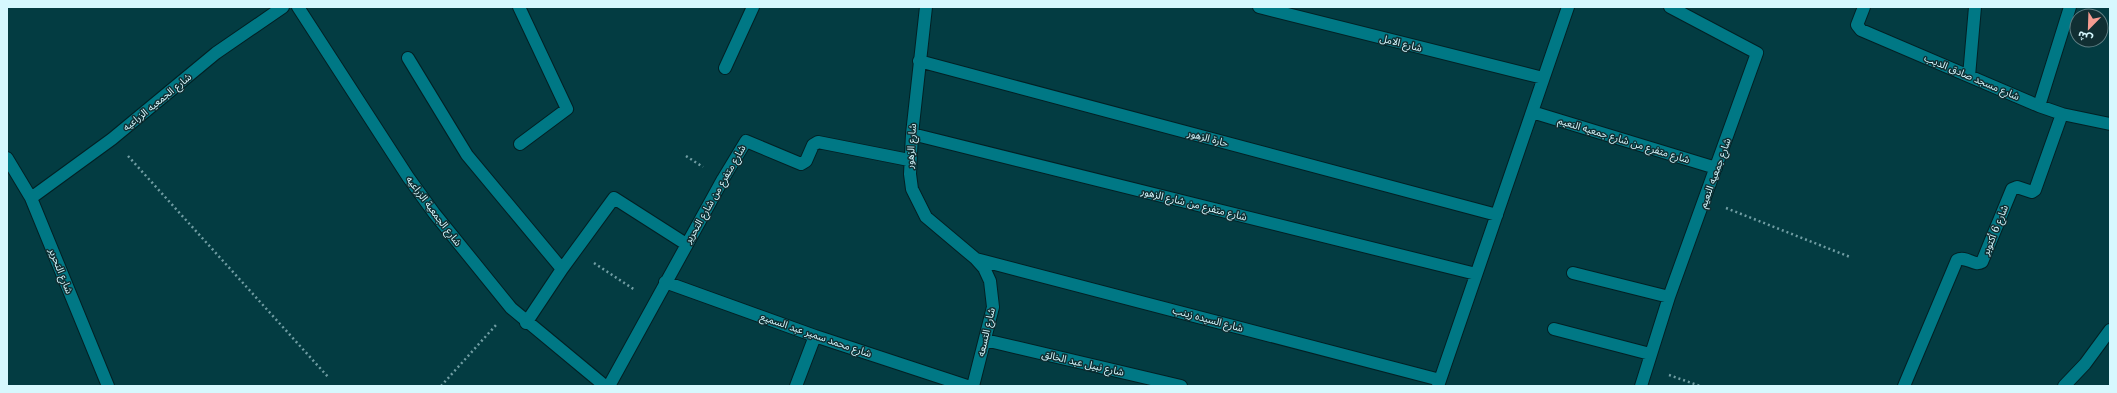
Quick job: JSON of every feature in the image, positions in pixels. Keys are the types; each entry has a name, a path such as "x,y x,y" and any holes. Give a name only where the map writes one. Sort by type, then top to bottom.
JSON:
{"street":[{"name":"شارع الجمعيه الزراعيه","path":"31,198 112,139 216,53 282,7"},
{"name":"شارع الجمعية الزراعيه","path":"298,7 412,183 434,213 511,308 526,323 605,386"},
{"path":"519,7 567,105 564,112 520,144"},
{"path":"725,68 753,7"},
{"name":"شارع الزهور","path":"926,7 909,160 912,189 926,217 976,259"},
{"name":"شارع الامل","path":"1259,7 1543,78"},
{"path":"1439,383 1568,7"},
{"name":"شارع جمعيه النعيم","path":"1641,386 1646,366 1669,297 1757,53 1670,7"},
{"name":"شارع مسجد صادق الديب","path":"1864,7 1857,25 1862,30 2039,106 2062,114 2110,124"},
{"path":"1969,76 1975,7"},
{"path":"2039,106 2070,7"},
{"path":"408,58 466,155 562,270"},
{"name":"حارة الزهور","path":"919,61 1497,215"},
{"name":"شارع متفرع من شارع جمعيه النعيم","path":"1532,112 1716,168"},
{"name":"شارع 6 أكتوبر","path":"1904,386 1958,260 1963,258 1977,264 1982,262 2012,189 2016,188 2032,192 2036,190 2062,114"},
{"name":"شارع متفرع من شارع الزهور","path":"912,134 1476,274"},
{"name":"شارع متفرع من شارع التحرير","path":"609,386 686,244 746,141 801,164 806,161 812,145 818,142 909,160"},
{"name":"شارع التحرير","path":"7,158 31,198 108,386"},
{"path":"526,323 575,251 614,198 686,244"},
{"name":"شارع التسعه","path":"973,386 993,307 993,294 984,268 976,259"},
{"name":"شارع السيده زينب","path":"976,259 1439,383"},
{"path":"1573,272 1669,297"},
{"name":"شارع محمد سمير عبد السميع","path":"665,282 815,336 967,386"},
{"path":"1554,329 1650,354"},
{"path":"2064,386 2085,364 2110,330"},
{"path":"796,386 815,336"},
{"name":"شارع نبيل عبد الخالق","path":"985,340 1181,386"}],"path":[{"path":"112,139 329,378"},
{"path":"1705,200 1850,257"},
{"path":"575,251 654,303"},
{"path":"441,386 511,308"},
{"path":"1646,366 1700,386"}]}
